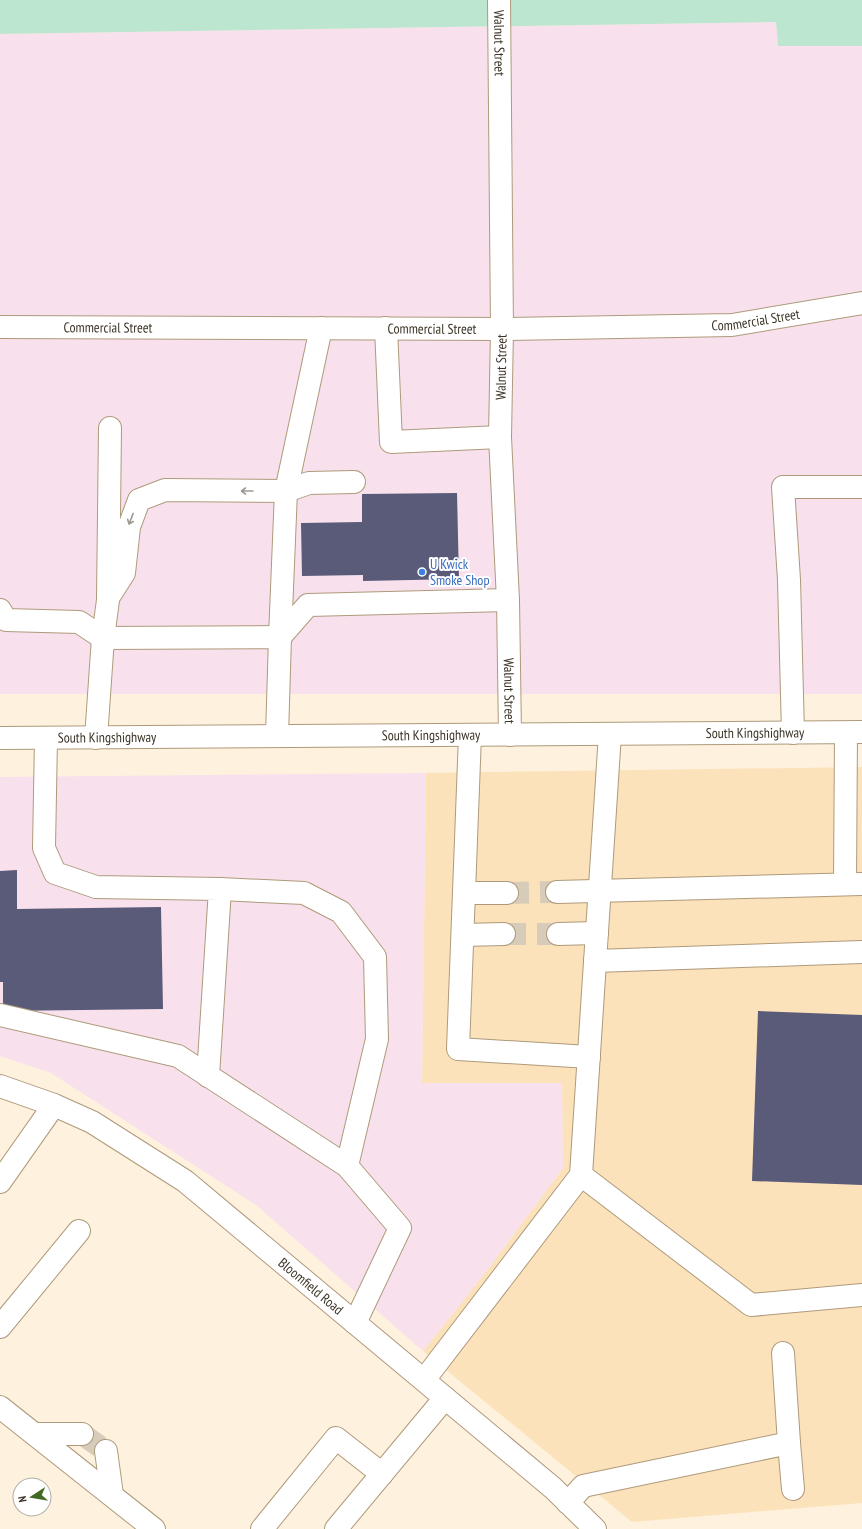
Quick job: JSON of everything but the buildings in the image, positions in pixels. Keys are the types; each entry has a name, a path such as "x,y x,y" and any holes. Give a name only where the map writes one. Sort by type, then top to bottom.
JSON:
{"street":[{"name":"Walnut Street","path":"499,0 502,329 500,437 508,600 510,735"},
{"name":"Commercial Street","path":"0,327 502,329 732,325 862,303"},
{"path":"277,736 286,491 321,328"},
{"path":"386,328 391,442 500,437"},
{"path":"96,738 103,638 108,600 110,428"},
{"path":"108,600 124,573 128,527 139,500 165,490 286,491 309,483 354,482"},
{"path":"793,733 789,580 783,487 862,487"},
{"path":"0,610 6,620 79,622 103,638 280,637 308,605 508,600"},
{"path":"557,892 854,884 854,733"},
{"name":"South Kingshighway","path":"0,738 854,733"},
{"path":"424,1380 581,1175 610,734"},
{"path":"470,735 458,1049 589,1057"},
{"path":"46,738 44,848 55,873 96,887 220,889 304,893 341,912 375,957 377,1039 347,1166"},
{"path":"208,1076 220,889"},
{"path":"465,893 507,893"},
{"path":"558,934 597,933"},
{"path":"463,935 504,934"},
{"path":"595,961 862,952"},
{"path":"0,1015 178,1056 347,1166 400,1228 355,1323"},
{"name":"Bloomfield Road","path":"0,1086 54,1105 92,1122 186,1181 424,1380 568,1503 595,1529"},
{"path":"0,1182 54,1105"},
{"path":"581,1175 751,1305 862,1295"},
{"path":"0,1327 79,1230"},
{"path":"783,1353 793,1489"},
{"path":"336,1529 445,1398"},
{"path":"0,1407 154,1529"},
{"path":"36,1434 82,1434"},
{"path":"262,1529 336,1438 382,1474"},
{"path":"568,1503 583,1486 789,1443"},
{"path":"106,1451 112,1495"}],"shaded area":[{"path":"776,22 778,46 862,46 862,694 0,694 0,34"},
{"path":"862,767 862,1503 632,1522 423,1351 488,1269 563,1168 562,1083 422,1083 426,773"},
{"path":"426,773 422,1083 562,1083 563,1168 488,1269 423,1351 256,1205 51,1073 0,1056 0,777"}],"green space":[{"path":"0,0 862,0 862,46 778,46 776,22 0,34"}],"tunnel":[{"path":"507,893 557,892"},
{"path":"504,934 558,934"},
{"path":"82,1434 106,1451"}],"place":[{"name":"U Kwick Smoke Shop","path":"422,572"}]}
